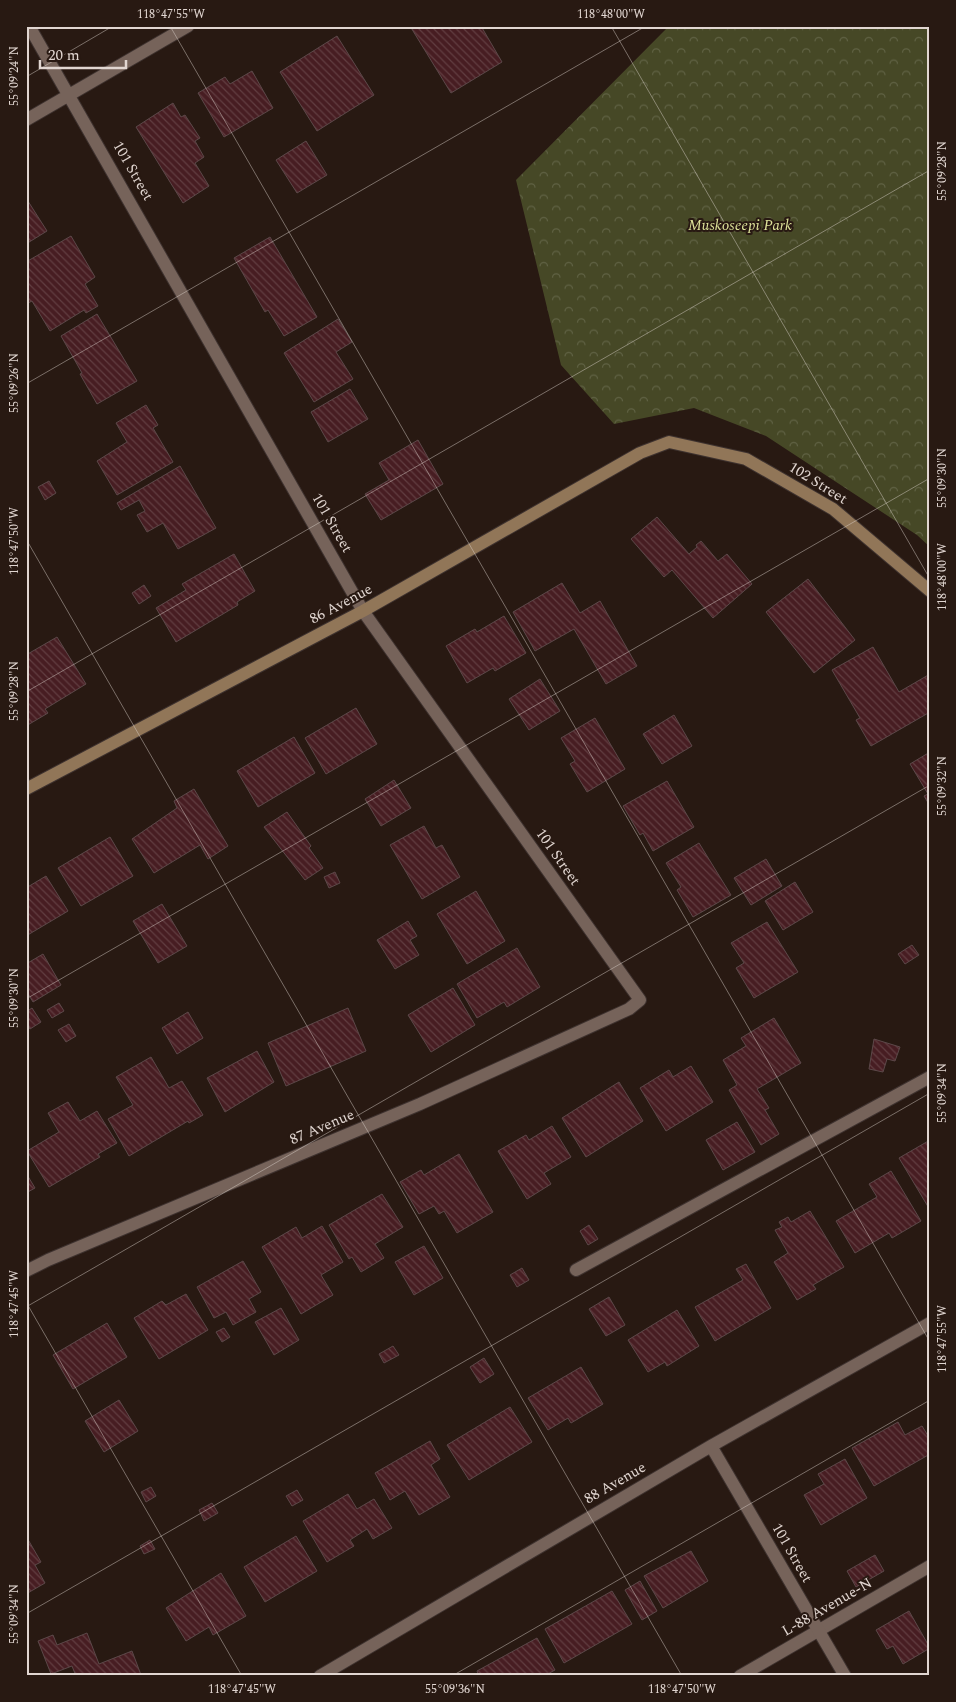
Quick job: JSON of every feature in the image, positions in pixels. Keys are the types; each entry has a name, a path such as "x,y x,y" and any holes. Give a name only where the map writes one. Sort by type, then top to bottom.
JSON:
{"street":[{"name":"101 Street","path":"30,26 364,611 640,1000 629,1009"},
{"path":"26,120 188,26"},
{"name":"86 Avenue","path":"26,789 364,611 640,453 669,442"},
{"name":"102 Street","path":"669,442 746,459 833,509 930,591"},
{"name":"87 Avenue","path":"26,1271 48,1260 420,1104 629,1009"},
{"path":"576,1270 930,1077"},
{"name":"88 Avenue","path":"320,1676 711,1446 930,1323"},
{"name":"101 Street","path":"711,1446 845,1676"},
{"name":"L-88 Avenue-N","path":"740,1676 930,1566"}],"green space":[{"name":"Muskoseepi Park","path":"669,26 930,26 930,547 917,535 766,436 694,408 614,424 561,365 516,180"}],"building":[{"path":"410,26 481,26 502,62 451,93"},
{"path":"337,36 374,95 317,131 280,72"},
{"path":"252,71 273,108 224,137 198,93 225,77 230,84"},
{"path":"173,103 181,117 185,115 200,138 195,141 204,157 195,163 209,186 183,203 136,127"},
{"path":"306,141 327,175 297,193 276,160"},
{"path":"26,198 47,231 26,244"},
{"path":"71,236 95,277 85,284 98,306 86,313 84,310 50,331 32,301 26,304 26,262"},
{"path":"270,237 317,317 284,336 268,310 265,312 234,258"},
{"path":"97,314 137,381 97,404 61,336"},
{"path":"338,319 352,342 336,352 353,379 314,402 284,353"},
{"path":"350,389 368,419 328,442 311,412"},
{"path":"146,405 158,425 153,428 173,462 117,495 97,461 127,442 116,423"},
{"path":"418,440 443,484 381,520 365,494 389,480 379,463"},
{"path":"180,466 216,528 178,549 163,523 147,532 137,515 145,511 139,500 121,510 117,503"},
{"path":"49,481 56,493 45,500 38,487"},
{"path":"657,517 689,554 701,541 718,561 727,554 752,584 713,618 672,570 664,577 631,539"},
{"path":"234,554 255,591 237,602 238,605 176,642 156,608 186,590 182,584"},
{"path":"808,579 855,640 814,673 766,612"},
{"path":"562,583 580,613 600,601 637,666 606,684 574,629 535,651 513,612"},
{"path":"144,585 151,596 139,604 132,593"},
{"path":"504,616 526,653 495,671 493,668 467,683 446,646 475,629 477,632"},
{"path":"57,637 86,684 45,709 48,713 26,726 26,655"},
{"path":"873,647 899,692 930,674 930,712 871,746 856,720 860,718 832,670"},
{"path":"540,679 560,711 529,730 509,699"},
{"path":"356,708 377,744 326,774 305,738"},
{"path":"674,715 692,746 662,764 643,734"},
{"path":"595,718 625,769 587,792 570,764 575,761 561,738"},
{"path":"294,737 315,773 258,807 237,771"},
{"path":"930,752 930,806 924,796 928,794 910,764"},
{"path":"394,780 411,808 381,826 365,799"},
{"path":"667,781 694,827 653,851 643,833 640,835 623,806"},
{"path":"194,789 228,846 208,859 200,845 154,873 132,839 177,808 174,801"},
{"path":"287,812 311,846 309,848 323,868 305,880 264,827"},
{"path":"424,826 436,848 442,845 460,877 422,899 390,845"},
{"path":"110,837 133,876 81,906 58,868"},
{"path":"699,843 731,895 693,917 677,890 681,887 666,863"},
{"path":"766,859 782,886 751,905 734,878"},
{"path":"335,872 340,883 329,888 324,877"},
{"path":"46,876 68,911 26,936 26,888"},
{"path":"795,882 813,912 783,930 765,901"},
{"path":"476,891 505,941 467,964 437,914"},
{"path":"162,904 187,946 158,963 133,921"},
{"path":"408,921 417,936 410,940 419,955 395,969 377,940"},
{"path":"767,922 798,972 754,998 736,968 744,963 731,943"},
{"path":"912,945 919,955 905,964 898,954"},
{"path":"517,948 540,987 507,1007 504,1002 477,1018 457,984"},
{"path":"43,954 61,985 33,1002 26,990 26,964"},
{"path":"453,988 475,1025 431,1052 408,1015"},
{"path":"59,1003 64,1011 52,1018 47,1010"},
{"path":"32,1008 41,1022 30,1029 26,1023 26,1012"},
{"path":"348,1008 366,1051 286,1086 268,1043"},
{"path":"188,1012 203,1038 177,1054 162,1028"},
{"path":"774,1018 801,1063 757,1089 769,1108 765,1110 779,1134 761,1145 729,1090 737,1085 723,1060 746,1046 741,1038"},
{"path":"69,1024 76,1036 66,1042 58,1030"},
{"path":"874,1039 900,1047 895,1061 887,1059 883,1072 869,1069"},
{"path":"257,1051 274,1082 225,1112 207,1078"},
{"path":"151,1057 169,1088 182,1081 203,1115 189,1123 188,1121 129,1156 108,1119 133,1105 116,1077"},
{"path":"691,1066 713,1102 666,1131 640,1088 669,1070 673,1077"},
{"path":"619,1082 643,1121 586,1157 562,1118"},
{"path":"68,1102 80,1121 97,1111 117,1143 98,1154 100,1157 49,1187 27,1151 59,1132 48,1113"},
{"path":"737,1122 755,1152 723,1170 706,1140"},
{"path":"552,1126 571,1157 544,1173 551,1184 527,1199 498,1151 526,1135 529,1140"},
{"path":"930,1140 930,1210 899,1158"},
{"path":"459,1154 493,1212 457,1233 444,1211 439,1214 434,1206 419,1214 400,1182 421,1170 424,1175"},
{"path":"891,1171 921,1221 892,1238 889,1233 855,1253 836,1221 877,1197 869,1184"},
{"path":"26,1173 35,1188 26,1193"},
{"path":"382,1194 403,1227 375,1244 384,1258 361,1272 352,1257 349,1259 329,1225"},
{"path":"810,1211 844,1267 813,1285 816,1289 797,1300 774,1262 788,1253 775,1230 782,1227 779,1222 788,1217 791,1222"},
{"path":"589,1225 598,1239 588,1245 580,1231"},
{"path":"322,1226 343,1262 321,1275 333,1295 301,1314 262,1247 296,1227 302,1238"},
{"path":"424,1246 443,1278 414,1295 395,1262"},
{"path":"243,1261 261,1292 249,1299 256,1312 233,1325 226,1312 214,1318 197,1287"},
{"path":"746,1264 771,1308 715,1341 695,1307 743,1280 736,1269"},
{"path":"522,1268 529,1280 517,1287 510,1275"},
{"path":"186,1294 208,1330 159,1359 134,1318 162,1301 166,1305"},
{"path":"609,1297 625,1325 606,1336 589,1309"},
{"path":"281,1308 299,1340 274,1355 255,1322"},
{"path":"677,1310 699,1346 667,1366 665,1362 648,1372 628,1340"},
{"path":"107,1323 127,1357 73,1389 53,1355"},
{"path":"224,1328 230,1337 222,1342 216,1332"},
{"path":"393,1346 399,1355 384,1363 379,1354"},
{"path":"484,1358 494,1374 480,1383 470,1367"},
{"path":"581,1367 603,1404 571,1423 568,1418 548,1430 528,1398"},
{"path":"119,1400 138,1431 104,1452 85,1421"},
{"path":"510,1407 532,1442 469,1480 447,1445"},
{"path":"898,1422 905,1435 922,1426 930,1439 930,1454 874,1486 852,1448"},
{"path":"430,1441 440,1459 431,1465 450,1497 419,1515 405,1491 390,1500 375,1473"},
{"path":"845,1459 867,1498 821,1525 804,1495 824,1484 818,1474"},
{"path":"151,1487 156,1496 146,1502 141,1492"},
{"path":"297,1490 303,1500 292,1506 286,1496"},
{"path":"348,1494 357,1509 374,1499 392,1528 373,1539 367,1529 350,1540 354,1546 327,1562 303,1521"},
{"path":"212,1503 218,1513 204,1521 199,1510"},
{"path":"26,1536 41,1562 35,1565 45,1583 26,1594"},
{"path":"296,1536 317,1571 265,1602 244,1567"},
{"path":"150,1540 155,1549 144,1554 140,1546"},
{"path":"691,1551 708,1581 663,1608 644,1576"},
{"path":"875,1555 884,1571 856,1587 847,1571"},
{"path":"221,1573 246,1616 213,1635 209,1627 186,1641 166,1608"},
{"path":"640,1581 657,1611 642,1620 625,1590"},
{"path":"612,1591 632,1624 564,1663 545,1629"},
{"path":"909,1611 930,1648 903,1664 893,1646 887,1649 876,1630"},
{"path":"87,1633 99,1664 132,1651 141,1675 76,1676 72,1666 51,1674 38,1641 53,1635 57,1645"},
{"path":"537,1638 555,1670 544,1676 479,1676 477,1671"}]}
